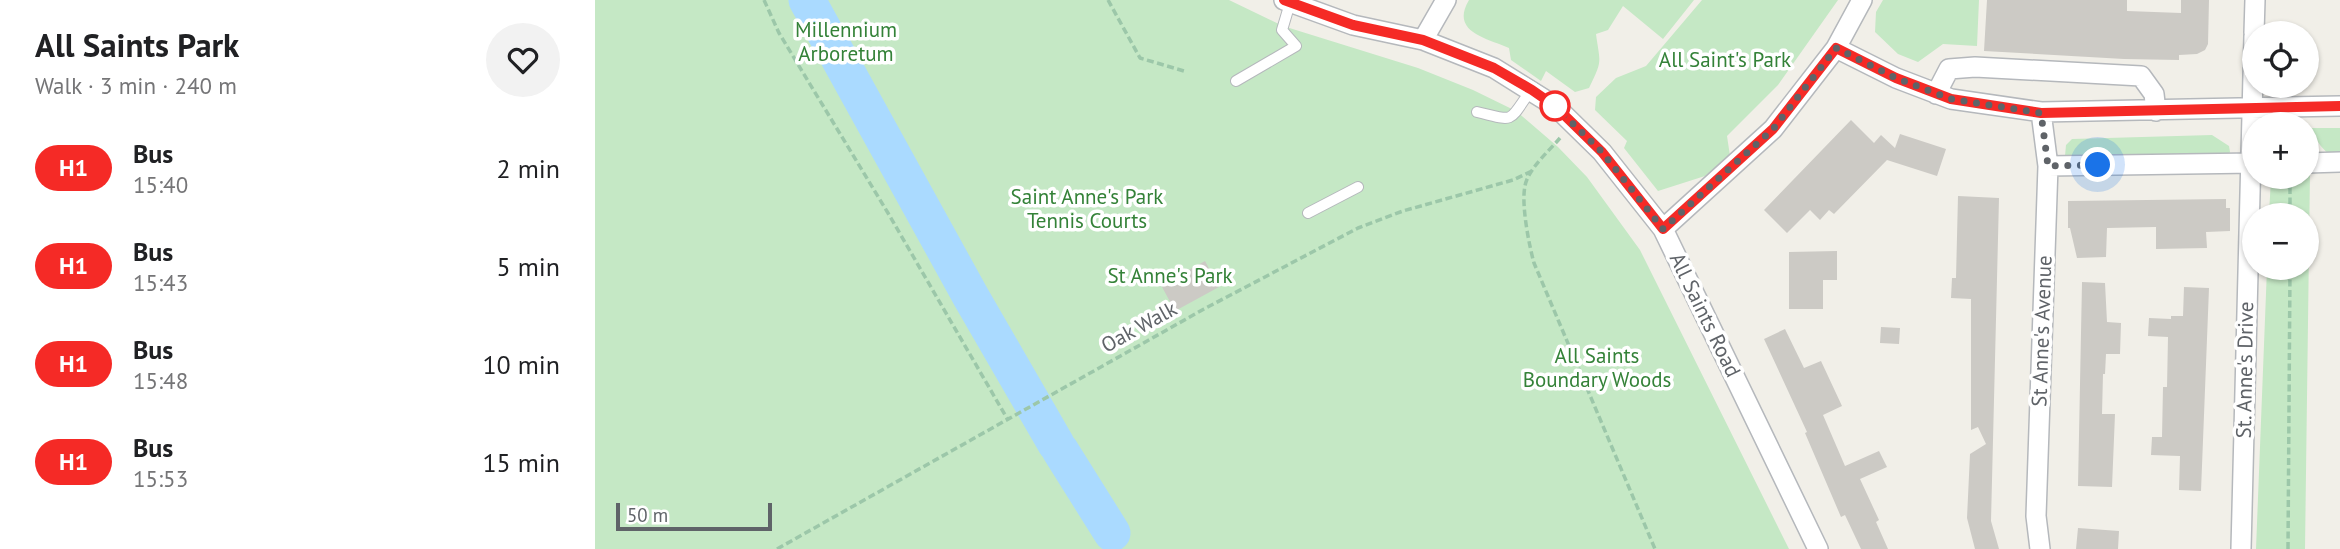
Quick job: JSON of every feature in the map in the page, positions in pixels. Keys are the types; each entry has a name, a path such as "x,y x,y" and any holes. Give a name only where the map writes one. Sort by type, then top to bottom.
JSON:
{"street":[{"path":"1423,40 1446,0"},
{"path":"1663,229 1773,129 1836,48 1862,0"},
{"name":"St. Anne's Drive","path":"2254,21 2255,0"},
{"name":"All Saints Road","path":"1287,1 1353,25 1423,40 1494,68 1555,106 1602,152 1663,229 1818,549"},
{"path":"1836,48 1896,78 1951,99 2041,113 2340,106"},
{"path":"1936,94 1949,69 1975,66 2141,76 2154,94 2156,111"},
{"name":"St. Anne's Drive","path":"2252,98 2252,112"},
{"name":"St Anne's Avenue","path":"2040,549 2036,516 2048,166 2041,113"},
{"path":"2319,163 2340,162"},
{"path":"2048,166 2242,163"},
{"name":"St. Anne's Drive","path":"2241,549 2251,189"}],"lane":[{"path":"1236,81 1296,46 1282,30 1287,1"},
{"path":"1477,112 1507,119 1513,116 1532,90"},
{"path":"1308,213 1358,187"}],"path":[{"path":"764,0 779,33 1008,420"},
{"path":"1108,0 1140,58 1184,71"},
{"path":"1572,122 1532,172 1525,185 1534,263 1655,549"},
{"name":"Oak Walk","path":"777,549 1204,309 1358,228 1403,211 1513,180 1532,172"},
{"path":"2288,549 2290,280"}],"green space":[{"name":"St Anne's Park","path":"595,0 1229,0 1283,26 1418,68 1473,90 1516,111 1558,147 1587,177 1640,250 1789,549 595,549"},
{"name":"All Saint's Park","path":"1469,0 1694,0 1663,39 1623,6 1608,30 1596,34 1599,61 1589,88 1575,92 1546,71 1541,81 1511,60 1509,48 1481,37 1467,27 1464,11"},
{"name":"All Saint's Park","path":"1702,0 1838,0 1778,85 1727,136 1730,156 1705,176 1658,191 1624,148 1627,141 1595,110 1596,97 1616,78 1646,66"},
{"path":"1883,0 1979,0 1977,46 1943,44 1918,62 1898,54 1875,32 1876,12"},
{"path":"2319,128 2340,128 2340,158 2325,151 2319,143"},
{"path":"2212,135 2229,146 2228,155 2070,160 2065,156 2066,145 2072,139"},
{"path":"2270,189 2310,189 2310,203 2270,203"},
{"path":"2267,280 2309,280 2305,549 2256,549"}],"building":[{"path":"1987,0 2127,0 2127,11 2181,13 2181,0 2209,0 2208,44 2205,50 2197,54 2179,55 2179,60 1984,51"},
{"path":"1851,120 1874,143 1881,135 1895,148 1900,134 1946,149 1937,176 1887,160 1834,214 1829,210 1820,220 1810,210 1787,233 1764,210"},
{"path":"1958,196 1999,198 1991,521 1999,549 1975,549 1967,518 1970,454 1986,444 1978,427 1971,430 1971,299 1951,298 1952,278 1956,278"},
{"path":"2226,199 2226,208 2230,208 2230,231 2206,232 2207,248 2156,249 2156,227 2107,228 2106,257 2077,258 2068,228 2068,201"},
{"path":"1837,251 1837,280 1823,280 1823,309 1789,309 1789,252"},
{"path":"1205,261 1219,287 1175,311 1161,285"},
{"path":"2082,282 2105,283 2107,322 2121,323 2120,354 2106,354 2103,374 2102,414 2115,414 2112,487 2078,486"},
{"path":"2184,287 2209,288 2201,491 2179,490 2180,456 2151,455 2152,437 2162,437 2168,337 2148,336 2149,318 2171,319 2171,316 2183,316"},
{"path":"1881,327 1900,328 1899,344 1880,343"},
{"path":"1785,329 1804,368 1821,361 1842,406 1823,415 1845,466 1879,451 1887,467 1860,479 1879,520 1876,522 1888,549 1861,549 1845,515 1841,517 1805,433 1807,432 1764,339"},
{"path":"2078,528 2119,531 2118,549 2076,549"}],"waterway":[{"path":"807,0 971,297 1056,444"},
{"path":"1060,450 1112,533"}],"bus line":[{"name":"H1","path":"1284,0 1353,25 1423,40 1494,68 1532,90 1555,106 1602,152 1663,229 1773,129 1836,48 1896,78 1951,99 2041,113 2340,106"}],"route":[{"path":"1555,106 1602,152 1663,229 1773,129 1836,48 1896,78 1951,99 2041,113 2048,166 2098,165"}],"park label":[{"name":"Millennium Arboretum","path":"846,42"},
{"name":"Saint Anne's Park Tennis Courts","path":"1087,209"},
{"name":"All Saints Boundary Woods","path":"1597,368"}]}
